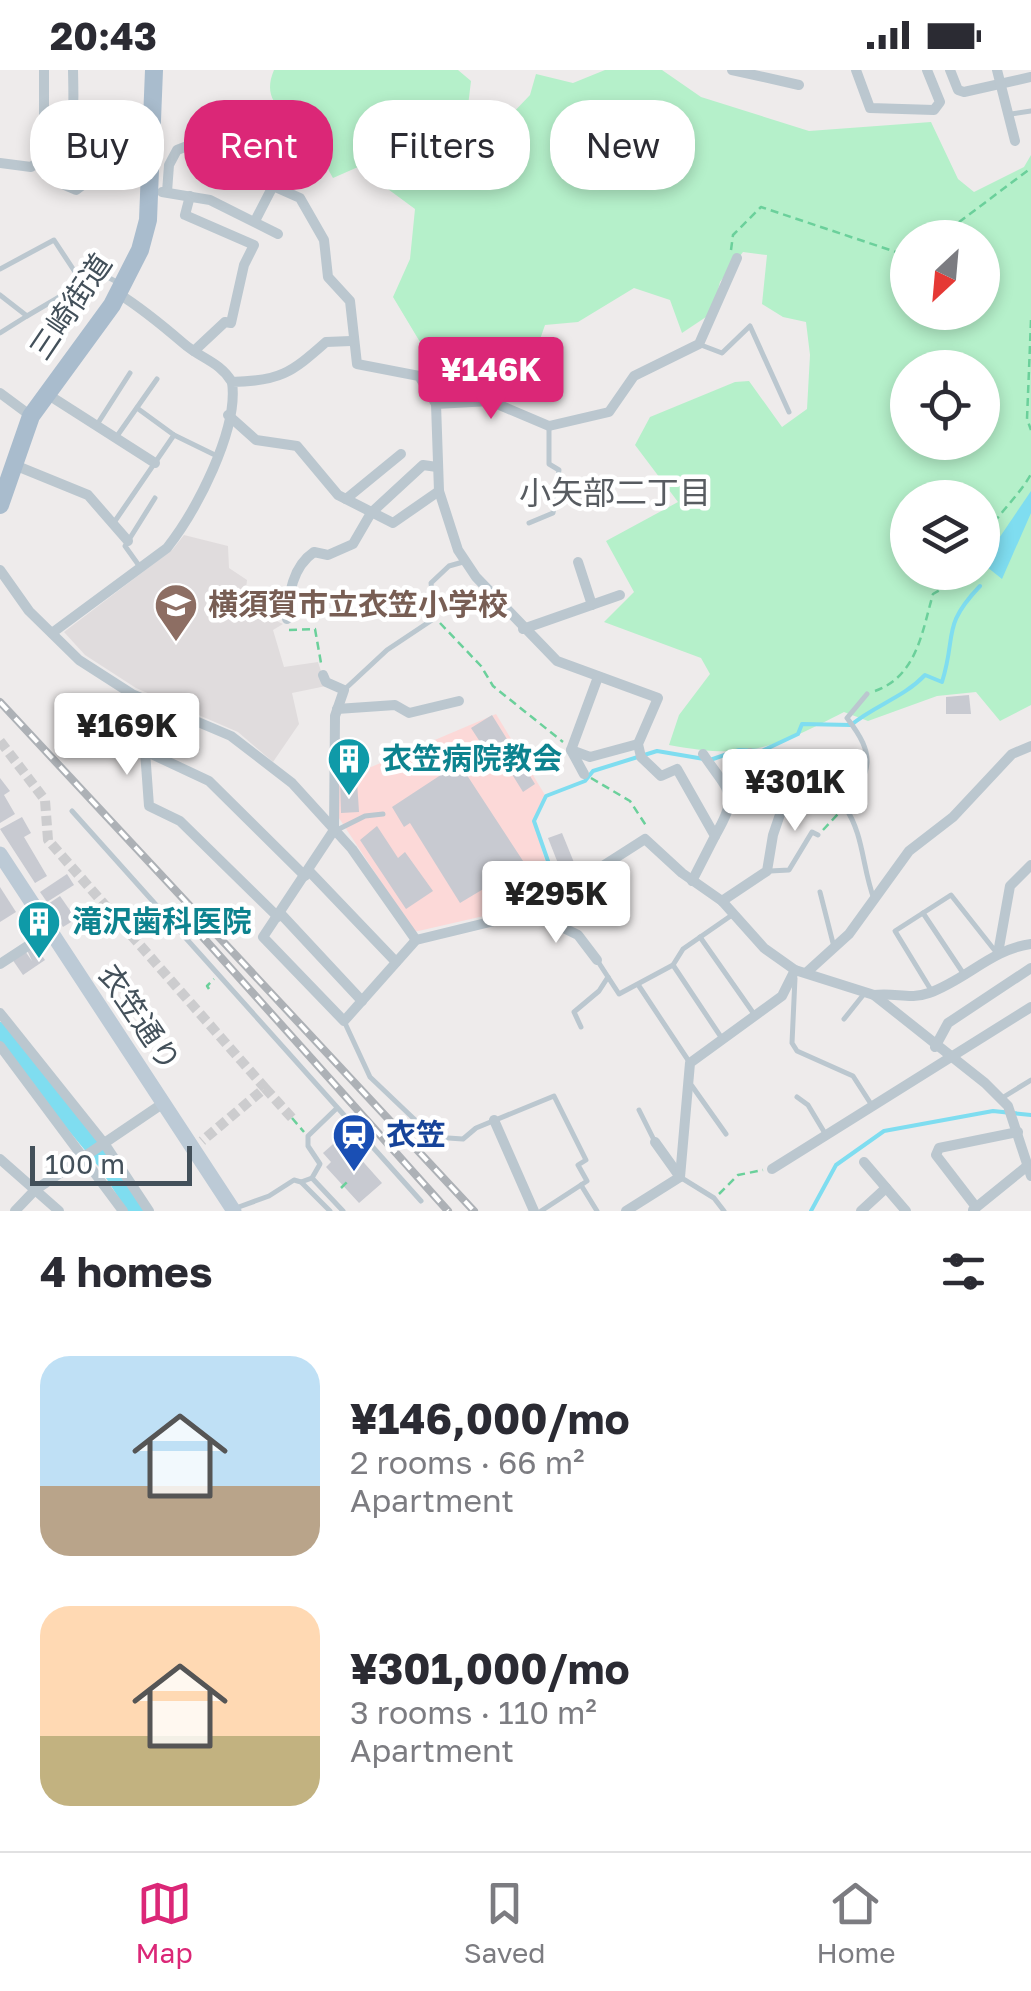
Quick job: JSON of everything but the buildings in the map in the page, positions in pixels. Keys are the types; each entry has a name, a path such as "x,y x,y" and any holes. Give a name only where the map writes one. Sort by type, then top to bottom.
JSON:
{"main road":[{"name":"三崎街道","path":"154,70 155,100"},
{"name":"三崎街道","path":"0,502 31,416 122,290 140,250 155,190"}],"street":[{"path":"44,70 44,100"},
{"path":"73,70 74,100"},
{"path":"732,70 799,85"},
{"path":"856,70 870,108 934,110 940,102 927,70"},
{"path":"950,70 958,90 964,92 1031,77"},
{"path":"997,70 1015,141"},
{"path":"164,172 176,150 184,147"},
{"path":"0,163 30,167"},
{"path":"164,188 255,221 278,234"},
{"path":"255,221 271,190"},
{"path":"282,190 300,198 324,240 328,276 350,301 351,342 357,364 419,376 436,404 439,492 466,562 557,661 658,698 638,744 641,757 660,776 677,769 715,836"},
{"path":"190,196 185,215 254,245 244,266 231,322 225,322 194,350"},
{"path":"436,404 490,400 549,426 609,412 634,376 670,354 692,350 698,344 737,258"},
{"path":"52,634 178,535 212,479 235,399 232,382 222,365 194,350 122,290"},
{"path":"232,382 268,381 293,372 326,342 351,342"},
{"path":"45,393 98,423 155,463"},
{"path":"0,394 31,416"},
{"path":"228,415 256,440 297,446 338,495 394,523 439,492"},
{"path":"346,498 401,454"},
{"path":"12,464 88,496 128,541"},
{"path":"287,618 289,585 306,557 314,552 328,555 353,544 372,513 423,465 436,468"},
{"path":"578,562 592,605"},
{"path":"0,570 28,611 105,677 231,736 292,783 334,830 416,940"},
{"path":"524,629 620,594"},
{"path":"323,675 326,682 344,690 337,709 334,830 263,938 344,1021 416,940 531,912 645,839 692,881 722,901 764,948 800,972 870,993 894,992 911,999 965,976 1006,948 1031,944"},
{"path":"584,774 572,750 598,677"},
{"path":"337,709 395,706 409,713 459,701"},
{"path":"161,704 145,751 149,806 180,821 362,1001"},
{"path":"572,750 590,757 638,744"},
{"path":"680,1177 690,1063 756,1017 782,996 800,972 834,950 909,851 953,817 1012,754 1031,746"},
{"path":"145,751 209,781 396,962"},
{"path":"692,881 732,806 730,794 704,754"},
{"path":"722,901 767,871 788,790 769,779 750,754"},
{"name":"衣笠通り","path":"0,854 234,1210"},
{"path":"998,954 1010,886 1031,865"},
{"path":"531,912 578,934 597,960"},
{"path":"0,964 49,932"},
{"path":"935,1047 948,1023 1031,968"},
{"path":"870,993 1002,1098 1017,1126 1028,1171 974,1209 936,1155 939,1148 1017,1126 1031,1118"},
{"path":"772,1168 1031,1006"},
{"path":"0,1013 104,1143 149,1211"},
{"path":"0,1046 86,1156 123,1211"},
{"path":"15,1211 35,1190 162,1104"},
{"path":"494,1120 538,1211"},
{"path":"655,1142 680,1177"},
{"path":"0,1159 59,1211"},
{"path":"864,1162 906,1211"},
{"path":"626,1211 680,1177"},
{"path":"861,1211 886,1188"}],"lane":[{"path":"1008,114 1031,110"},
{"path":"0,269 54,240 80,278"},
{"path":"0,333 71,290 92,269 122,290"},
{"path":"0,295 26,316"},
{"path":"698,344 722,353 750,326 789,412"},
{"path":"98,423 130,374"},
{"path":"118,436 157,379"},
{"path":"137,408 174,435 217,456"},
{"path":"529,523 553,514 559,470 549,464 549,426"},
{"path":"113,524 174,435"},
{"path":"140,567 126,546 155,498"},
{"path":"344,690 387,650 435,618 430,584 450,566 466,562"},
{"path":"868,694 847,718 866,742 868,765 864,780 845,807 860,830 865,874 875,900"},
{"path":"72,812 421,1201"},
{"path":"334,830 365,816 383,814"},
{"path":"767,871 790,870 812,832 818,835"},
{"path":"820,892 834,950"},
{"path":"932,992 895,931 951,895 998,954"},
{"path":"597,960 619,994 673,966 684,949 735,913"},
{"path":"923,913 965,976"},
{"path":"700,937 756,1017"},
{"path":"673,966 723,1040"},
{"path":"800,972 792,1043 797,1051 852,1076 872,1106"},
{"path":"581,1027 574,1012 600,991 608,977"},
{"path":"638,985 690,1063"},
{"path":"844,1019 870,993"},
{"path":"344,1021 370,1077 433,1137 463,1139 494,1120 554,1096 586,1160 578,1165 586,1181 538,1211"},
{"path":"1002,1098 1031,1080"},
{"path":"690,1084 726,1134"},
{"path":"796,1097 808,1104 826,1135"},
{"path":"301,1182 312,1178 320,1164 308,1146 308,1136 337,1108"},
{"path":"639,1110 655,1142"},
{"path":"680,1177 714,1198 724,1211"},
{"path":"312,1178 344,1211"},
{"path":"234,1210 269,1196 294,1180 301,1182 330,1211"},
{"path":"581,1185 597,1211"}],"path":[{"path":"962,220 1031,168"},
{"path":"729,278 733,236 761,207 890,250"},
{"path":"1031,320 1027,419 1031,430"},
{"path":"1000,517 1031,474"},
{"path":"868,694 888,687 918,652 932,594 942,590"},
{"path":"287,618 289,632 314,630 323,675"},
{"path":"435,618 471,654 493,686 572,750"},
{"path":"584,774 630,801 647,828 645,839"},
{"path":"818,835 845,807"},
{"path":"209,988 206,986 218,975"},
{"path":"292,1118 308,1136"},
{"path":"714,1198 738,1176 772,1168"},
{"path":"342,1188 350,1180"}],"shaded area":[{"name":"横須賀市立衣笠小学校","path":"184,535 228,546 229,568 247,580 244,606 283,624 273,630 284,667 318,662 326,686 292,693 299,724 273,762 238,732 136,688 85,655 64,632 173,549"},
{"path":"496,714 545,795 533,820 554,891 532,905 414,932 337,815 340,770 364,770"}],"green space":[{"path":"274,70 458,70 471,81 469,100 353,100 353,169 333,178 333,100 273,100 270,92"},
{"path":"605,70 662,70 701,97 809,131 931,122 958,179 974,192 1024,167 1031,155 1031,705 1000,721 976,692 937,696 868,721 844,712 760,748 720,751 669,745 679,715 710,674 701,658 604,622 634,592 606,541 678,502 635,445 650,417 735,382 749,381 782,427 807,409 810,355 806,322 783,317 762,304 767,255 743,252 720,282 712,313 682,333 670,300 634,288 578,322 545,325 530,368 494,369 441,359 436,346 423,347 393,297 410,259 415,209 389,190 530,190 530,100 525,100 536,74 573,83"}],"water":[{"path":"1031,491 1031,513 1002,579 1000,537"}],"waterway":[{"path":"556,884 534,821 546,796 585,781 593,771 657,751 710,760 739,750 762,751 798,734 802,724 851,725 925,675 942,682 955,622 977,590"},
{"path":"0,1032 107,1161 139,1211"},
{"path":"811,1211 836,1165 884,1131 993,1111 1031,1115"}],"tunnel":[{"path":"0,741 45,800 48,840 265,1088 202,1141"},
{"path":"265,1088 292,1118"}],"railway":[{"path":"0,702 474,1211"},
{"path":"183,915 448,1211"}],"place":[{"name":"横須賀市立衣笠小学校","path":"176,643"},
{"name":"衣笠病院教会","path":"349,797"},
{"name":"滝沢歯科医院","path":"39,960"},
{"name":"衣笠","path":"354,1173"}],"district":[{"name":"小矢部二丁目","path":"615,493"}]}
